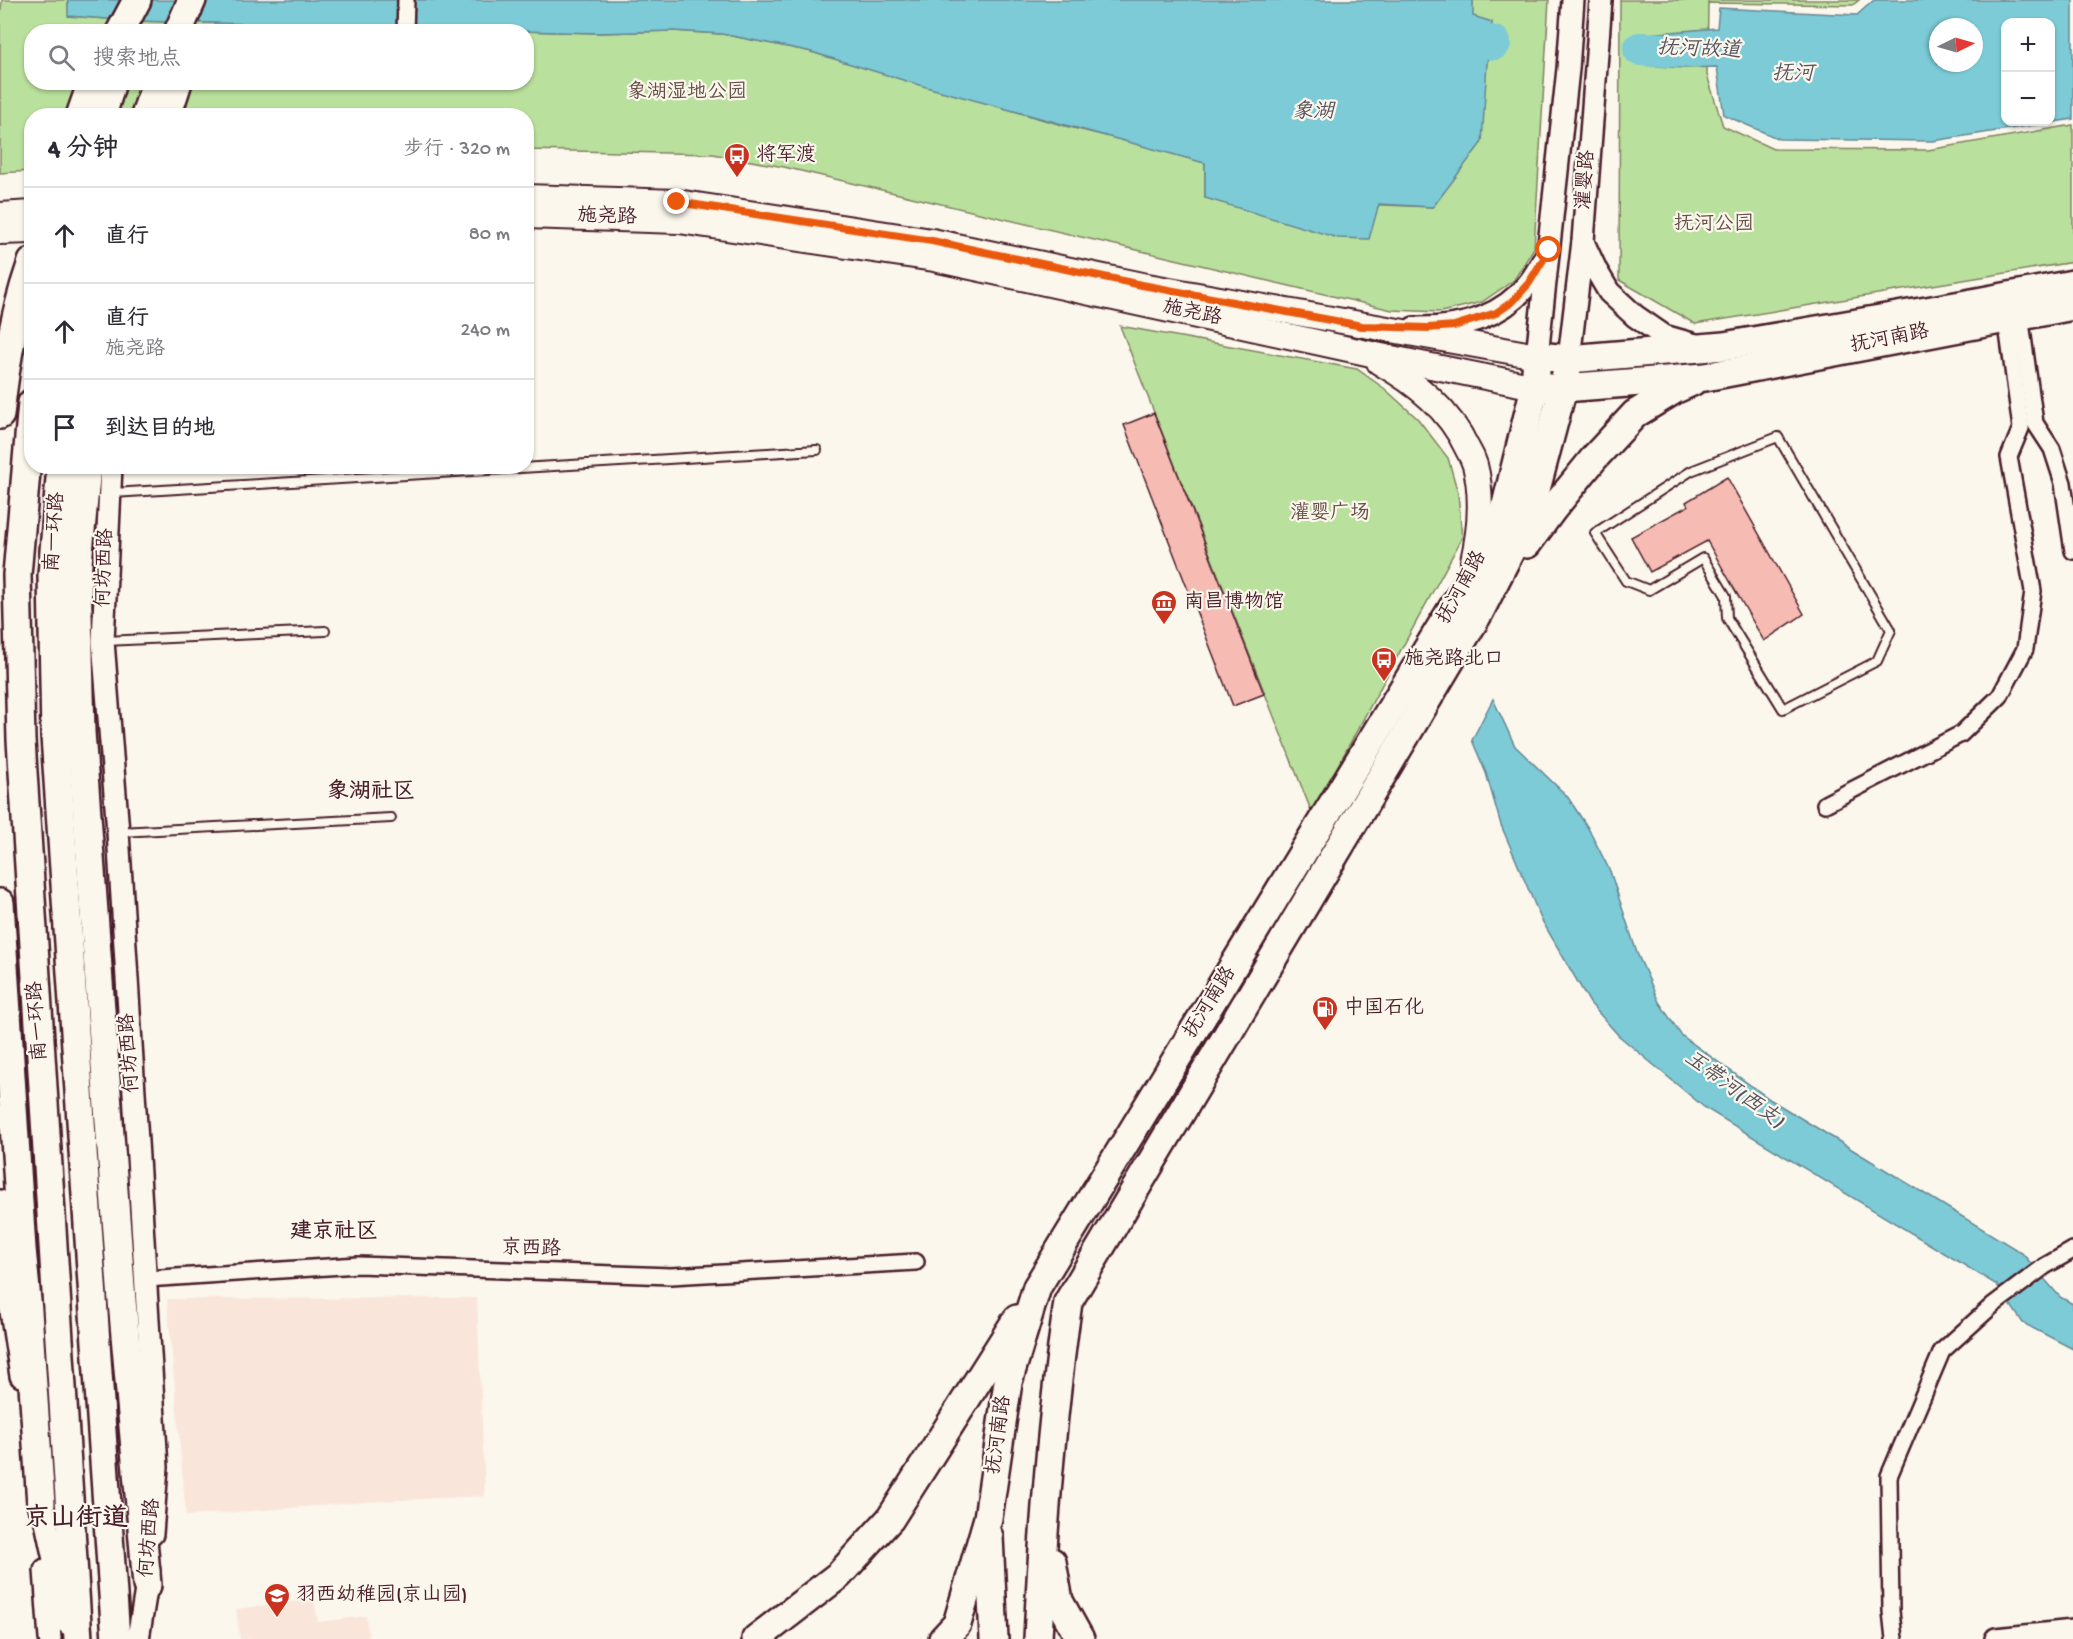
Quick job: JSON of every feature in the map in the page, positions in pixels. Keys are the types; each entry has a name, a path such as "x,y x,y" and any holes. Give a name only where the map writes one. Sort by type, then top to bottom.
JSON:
{"highway":[{"path":"124,24 136,0"},
{"path":"135,24 145,0"},
{"path":"182,24 192,0"},
{"path":"192,24 198,0"},
{"path":"83,108 89,90"},
{"path":"104,108 110,90"},
{"path":"148,108 153,90"},
{"path":"170,108 175,90"},
{"name":"抚河南路","path":"944,1639 957,1624 988,1518 1008,1382 1037,1287 1469,581 1506,505 1535,387 1537,356 1569,359 1704,347 1961,305 2073,284"},
{"path":"0,416 3,381 24,289"},
{"name":"抚河南路","path":"1535,387 1563,388 1705,377 2073,306"},
{"name":"抚河南路","path":"1038,1639 1043,1519 1057,1377 1068,1302 1480,611 1530,512 1569,359"},
{"path":"1480,611 1552,510 1595,457 1635,414 1674,390 1705,377"},
{"name":"南一环路","path":"26,474 17,575 21,740 78,1639"},
{"name":"南一环路","path":"60,474 52,575 55,736 116,1639"},
{"path":"86,474 77,574 81,732 122,1301 147,1586"},
{"path":"0,903 8,1255 28,1311 41,1504"},
{"path":"756,1639 839,1575 890,1519 1037,1287"},
{"path":"988,1518 994,1639"},
{"path":"1043,1519 1059,1601 1080,1639"}],"main road":[{"name":"灌婴路","path":"1537,356 1568,69 1573,0"},
{"name":"灌婴路","path":"1569,359 1583,241 1600,0"},
{"name":"施尧路","path":"534,197 677,202 863,230 932,241 1142,285 1537,356"},
{"path":"0,214 24,213"},
{"name":"施尧路","path":"534,216 679,221 934,258 1535,387"},
{"path":"0,232 24,231"},
{"path":"1583,241 1609,292 1635,315 1664,336 1704,347"},
{"path":"1362,326 1428,328 1454,326 1496,313 1512,302 1529,283 1549,250"},
{"path":"1359,351 1404,376 1431,398 1459,430 1475,464 1479,500 1479,535 1469,581"},
{"name":"何坊西路","path":"110,474 103,641 118,832 157,1467 147,1586 138,1639"},
{"path":"0,1201 8,1255 8,1341 71,1639"},
{"path":"41,1504 50,1639"},
{"path":"147,1586 149,1639"},
{"path":"1996,1639 2073,1631"}],"street":[{"path":"405,24 406,0"},
{"path":"2013,317 2035,423 2052,449 2063,483 2073,551"},
{"path":"1825,804 1961,734 2000,696 2025,649 2033,591 2009,457 2021,428 2013,317"},
{"path":"1894,1639 1891,1611 1889,1476 1942,1351 1994,1305 2045,1266 2073,1251"},
{"name":"京西路","path":"146,1280 358,1265 671,1276 916,1262"}],"lane":[{"path":"1778,437 1892,630 1877,661 1783,709 1727,618 1725,596 1703,558 1649,590 1626,581 1595,533 1691,471 1778,437"},
{"path":"534,468 817,450"},
{"path":"108,494 430,474"},
{"path":"103,641 325,631"},
{"path":"118,832 391,818"}],"shaded area":[{"path":"477,1298 485,1496 380,1501 186,1516 167,1299"},
{"name":"羽西幼稚园(京山园)","path":"314,1599 318,1622 366,1616 369,1639 240,1639 236,1609"}],"green space":[{"name":"象湖湿地公园","path":"2,0 68,0 69,16 134,21 250,24 24,24 24,90 534,90 534,31 598,33 673,31 722,34 808,51 1065,126 1205,163 1205,198 1433,207 1487,63 1492,22 1472,16 1473,0 1549,0 1534,248 1514,280 1482,302 1441,312 1392,310 784,167 713,154 534,150 534,108 24,108 24,171 0,173 0,17"},
{"name":"抚河公园","path":"1620,0 1859,0 1853,5 1708,3 1707,75 1723,126 1773,149 1928,150 2073,125 2073,262 1695,324 1619,280"},
{"name":"灌婴广场","path":"1120,326 1357,369 1385,389 1418,419 1448,458 1458,493 1462,538 1312,813"}],"water":[{"name":"象湖","path":"68,0 1473,0 1473,16 1492,22 1482,142 1433,207 1379,204 1369,239 1338,238 1205,198 1205,163 926,87 808,51 722,34 673,31 598,33 534,31 534,24 250,24 134,21 68,16"},
{"name":"抚河","path":"1874,0 2073,0 2073,119 2055,122 2055,18 2001,18 2001,126 2028,126 1933,141 1779,139 1724,115 1717,67 1684,68 1643,65 1648,34 1717,28 1719,8 1857,15"},
{"name":"玉带河(西支)","path":"1493,699 1515,746 1567,796 1588,828 1610,871 1637,953 1659,1002 1681,1035 1771,1100 2022,1253 2060,1297 2073,1304 2073,1349 2023,1323 1997,1285 1705,1108 1618,1035 1590,1003 1541,919 1501,825 1486,773 1472,740"}],"building":[{"path":"1154,413 1264,694 1233,706 1124,425"},
{"path":"1727,477 1804,614 1764,641 1707,541 1650,572 1631,537 1688,506 1686,502"}],"waterway":[{"name":"抚河故道","path":"1490,42 1494,43"},
{"name":"抚河故道","path":"1640,49 1694,51"}],"place":[{"name":"将军渡","path":"737,179"},
{"name":"南昌博物馆","path":"1164,626"},
{"name":"施尧路北口","path":"1384,683"},
{"name":"中国石化","path":"1325,1032"},
{"name":"羽西幼稚园(京山园)","path":"277,1619"}],"district":[{"name":"象湖社区","path":"371,793"},
{"name":"建京社区","path":"334,1233"},
{"name":"京山街道","path":"76,1520"}],"route":[{"path":"677,202 932,241 1142,285 1362,326 1428,328 1454,326 1496,313 1512,302 1529,283 1549,250"}]}
